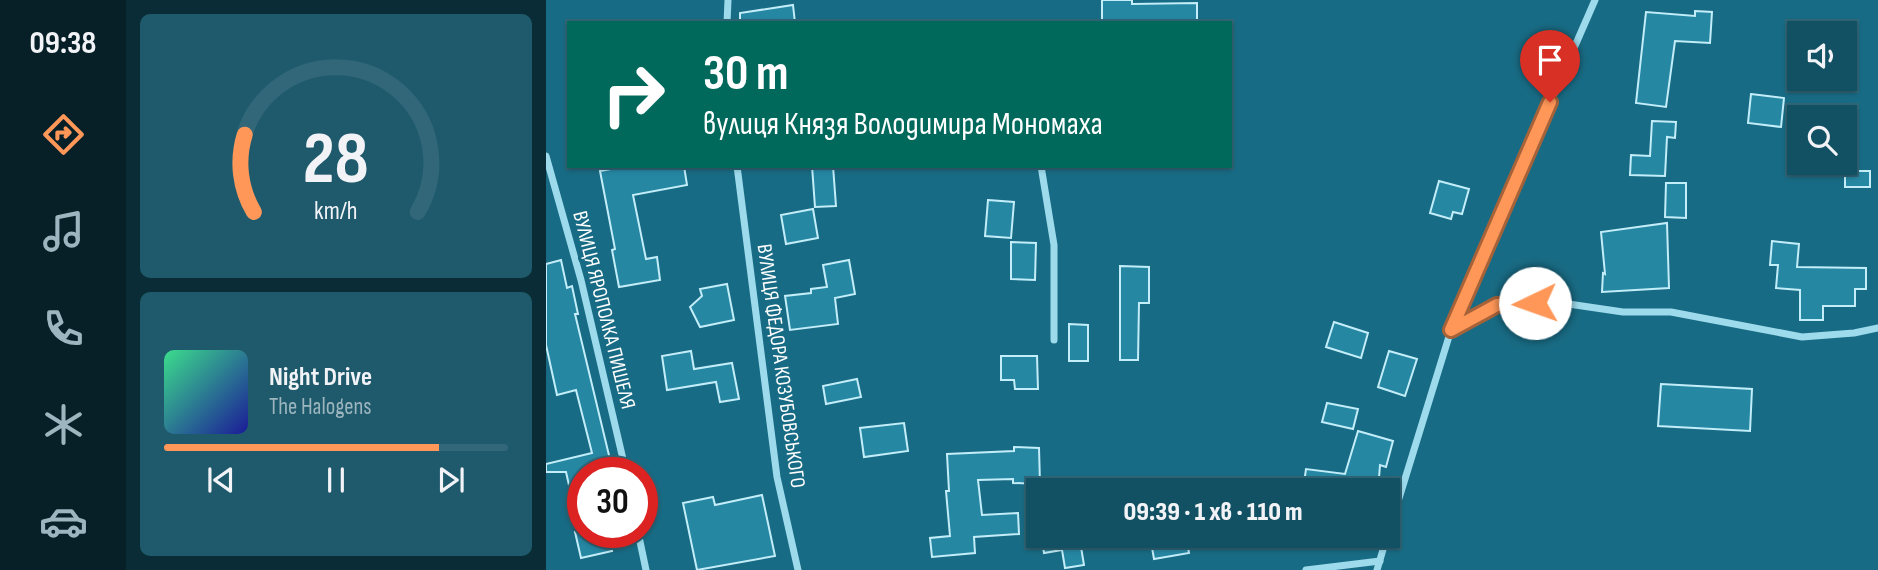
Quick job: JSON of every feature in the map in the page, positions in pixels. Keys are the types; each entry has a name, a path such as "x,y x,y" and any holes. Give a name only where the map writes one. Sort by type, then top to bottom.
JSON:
{"street":[{"path":"727,21 728,0"},
{"path":"1400,496 1451,330 1595,0"},
{"name":"ВУЛИЦЯ ЯРОПОЛКА ПИШЕЛЯ","path":"546,156 581,280 622,457"},
{"name":"ВУЛИЦЯ ФЕДОРА КОЗУБОВСЬКОГО","path":"737,168 777,477 798,570"},
{"path":"1041,168 1054,245 1054,340"},
{"path":"1451,330 1497,305 1555,302 1623,312 1671,312 1802,337 1854,333 1878,328"},
{"path":"641,548 646,570"},
{"path":"1377,570 1384,548"},
{"path":"1306,570 1380,561"}],"building":[{"path":"1102,0 1132,0 1132,4 1197,3 1197,21 1102,21"},
{"path":"793,5 795,21 740,21 740,13"},
{"path":"1695,11 1712,12 1710,43 1675,41 1666,107 1636,103 1646,12 1695,16"},
{"path":"1751,94 1784,98 1781,127 1748,123"},
{"path":"1652,121 1676,122 1675,138 1667,137 1665,176 1630,175 1631,155 1650,156"},
{"path":"616,168 684,168 687,185 633,195 646,259 657,257 660,280 619,287 612,250 615,249 600,171"},
{"path":"812,168 833,168 836,206 815,207"},
{"path":"1870,171 1870,187 1845,187 1845,175"},
{"path":"1439,181 1469,189 1462,214 1453,212 1451,219 1430,213"},
{"path":"1666,183 1686,183 1686,218 1665,217"},
{"path":"988,200 1014,202 1011,238 985,236"},
{"path":"813,209 818,238 786,244 781,215"},
{"path":"1667,223 1669,288 1602,292 1603,273 1605,274 1601,232"},
{"path":"1772,241 1799,244 1797,267 1866,268 1866,289 1855,289 1855,306 1823,306 1823,320 1800,320 1800,290 1776,288 1778,265 1770,265"},
{"path":"1011,242 1036,243 1035,280 1011,279"},
{"path":"561,260 567,288 572,286 578,314 575,314 609,457 575,457 592,453 576,390 557,395 546,345 546,264"},
{"path":"849,260 855,294 835,298 838,324 790,330 785,296 811,293 811,289 827,287 823,265"},
{"path":"1120,266 1149,267 1149,303 1139,303 1138,360 1120,360"},
{"path":"727,284 734,320 700,327 690,307 702,296 700,289"},
{"path":"1334,322 1368,333 1361,358 1326,347"},
{"path":"1069,324 1088,325 1088,361 1069,361"},
{"path":"691,351 694,369 732,363 739,399 720,402 716,382 667,390 662,356"},
{"path":"1389,351 1417,359 1405,396 1378,387"},
{"path":"1001,356 1037,356 1038,389 1015,389 1014,380 1001,380"},
{"path":"857,379 861,397 826,404 823,386"},
{"path":"1661,384 1752,389 1750,431 1658,426"},
{"path":"1327,403 1358,409 1353,429 1322,422"},
{"path":"904,423 908,451 864,457 860,428"},
{"path":"1358,431 1393,441 1386,467 1380,465 1379,478 1305,478 1306,469 1345,474"},
{"path":"1014,447 1039,448 1040,478 1026,478 1026,483 1013,483 1013,479 978,480 982,515 1018,513 1019,534 974,537 975,553 932,557 930,538 950,536 946,491 949,491 947,454 1014,451"},
{"path":"567,459 567,476 566,472 546,472 546,464"},
{"path":"762,495 775,556 697,570 683,503 713,497 715,505"},
{"path":"579,548 611,548 612,551 581,558"},
{"path":"1043,548 1081,548 1084,565 1065,568 1062,550 1044,553"},
{"path":"1152,548 1188,548 1189,553 1154,559"}],"route":[{"path":"1535,303 1497,305 1451,330 1550,102"}]}
